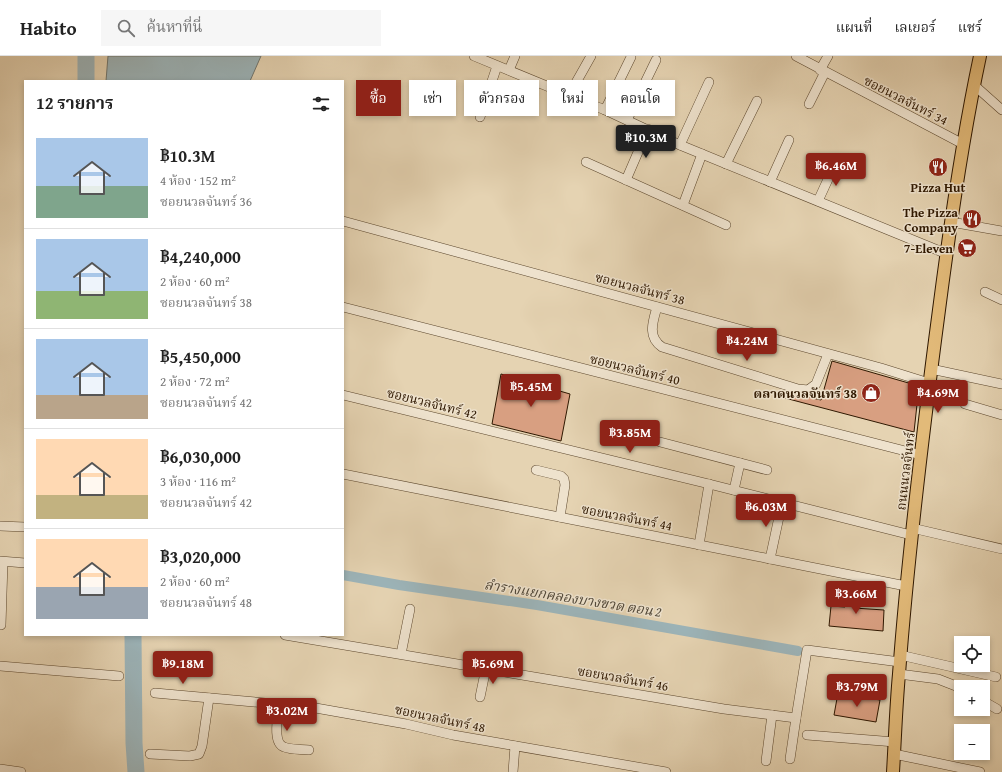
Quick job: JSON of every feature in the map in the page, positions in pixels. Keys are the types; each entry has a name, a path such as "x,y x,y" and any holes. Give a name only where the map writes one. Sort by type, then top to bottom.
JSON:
{"main road":[{"name":"ถนนนวลจันทร์","path":"893,772 906,586 929,383 946,254 963,144 980,56"}],"street":[{"path":"474,56 547,86"},
{"path":"509,70 516,56"},
{"path":"577,80 591,56"},
{"name":"ซอยนวลจันทร์ 34","path":"796,56 963,144"},
{"path":"809,104 828,56"},
{"path":"605,110 631,57"},
{"path":"627,120 656,60"},
{"path":"480,117 497,66"},
{"path":"680,145 709,82"},
{"path":"974,85 1002,110"},
{"path":"726,164 757,101"},
{"path":"598,107 680,145 946,254"},
{"path":"626,180 648,129"},
{"path":"770,182 789,140"},
{"path":"683,206 702,154"},
{"path":"586,162 726,225"},
{"path":"818,201 835,164"},
{"name":"ซอยนวลจันทร์ 38","path":"344,221 929,383"},
{"path":"951,222 1002,231"},
{"path":"985,292 1002,300"},
{"name":"ซอยนวลจันทร์ 40","path":"344,307 921,454"},
{"path":"657,307 653,321 652,334 655,342 662,347 798,389 808,390 816,384 828,354"},
{"path":"931,369 1002,384"},
{"name":"ซอยนวลจันทร์ 42","path":"344,395 782,503 912,532 1002,549"},
{"path":"965,404 1002,415"},
{"path":"660,442 767,470"},
{"path":"734,490 740,463"},
{"path":"536,470 561,476 564,479 565,485 560,517"},
{"name":"ซอยนวลจันทร์ 44","path":"344,474 906,586"},
{"path":"699,545 709,484"},
{"path":"770,559 782,503"},
{"path":"0,526 24,527"},
{"path":"1,625 1,562 24,563"},
{"path":"401,654 410,609"},
{"name":"ซอยนวลจันทร์ 46","path":"292,636 724,709 796,718"},
{"path":"790,759 807,650 996,677"},
{"path":"900,664 954,685"},
{"path":"0,666 119,676"},
{"path":"480,697 486,668"},
{"name":"ซอยนวลจันทร์ 48","path":"155,692 310,707 406,724 453,735 666,772"},
{"path":"150,754 190,756 199,754 202,746 209,698"},
{"path":"279,704 276,739 279,745 285,748 309,750"},
{"path":"990,705 996,709"},
{"path":"766,761 772,715"},
{"path":"807,736 895,748 980,772"},
{"path":"513,772 515,746"},
{"path":"0,769 21,772"}],"water":[{"path":"108,56 261,56 250,80 106,80"}],"building":[{"name":"ตลาดนวลจันทร์ 38","path":"832,361 919,386 914,432 781,397 783,391 821,400"},
{"path":"501,374 570,394 561,441 492,424"},
{"path":"848,587 857,588 854,608 884,610 883,631 829,626 831,606 845,607"},
{"path":"838,693 880,700 876,722 834,715"}],"waterway":[{"path":"86,56 86,80"},
{"name":"ลำรางแยกคลองบางขวด ตอน 2","path":"344,575 399,585 537,605 798,651"},
{"path":"133,636 134,743 136,772"}],"place":[{"name":"Pizza Hut","path":"938,167"},
{"name":"The Pizza Company","path":"972,219"},
{"name":"7-Eleven","path":"967,248"},
{"name":"ตลาดนวลจันทร์ 38","path":"871,393"}]}
